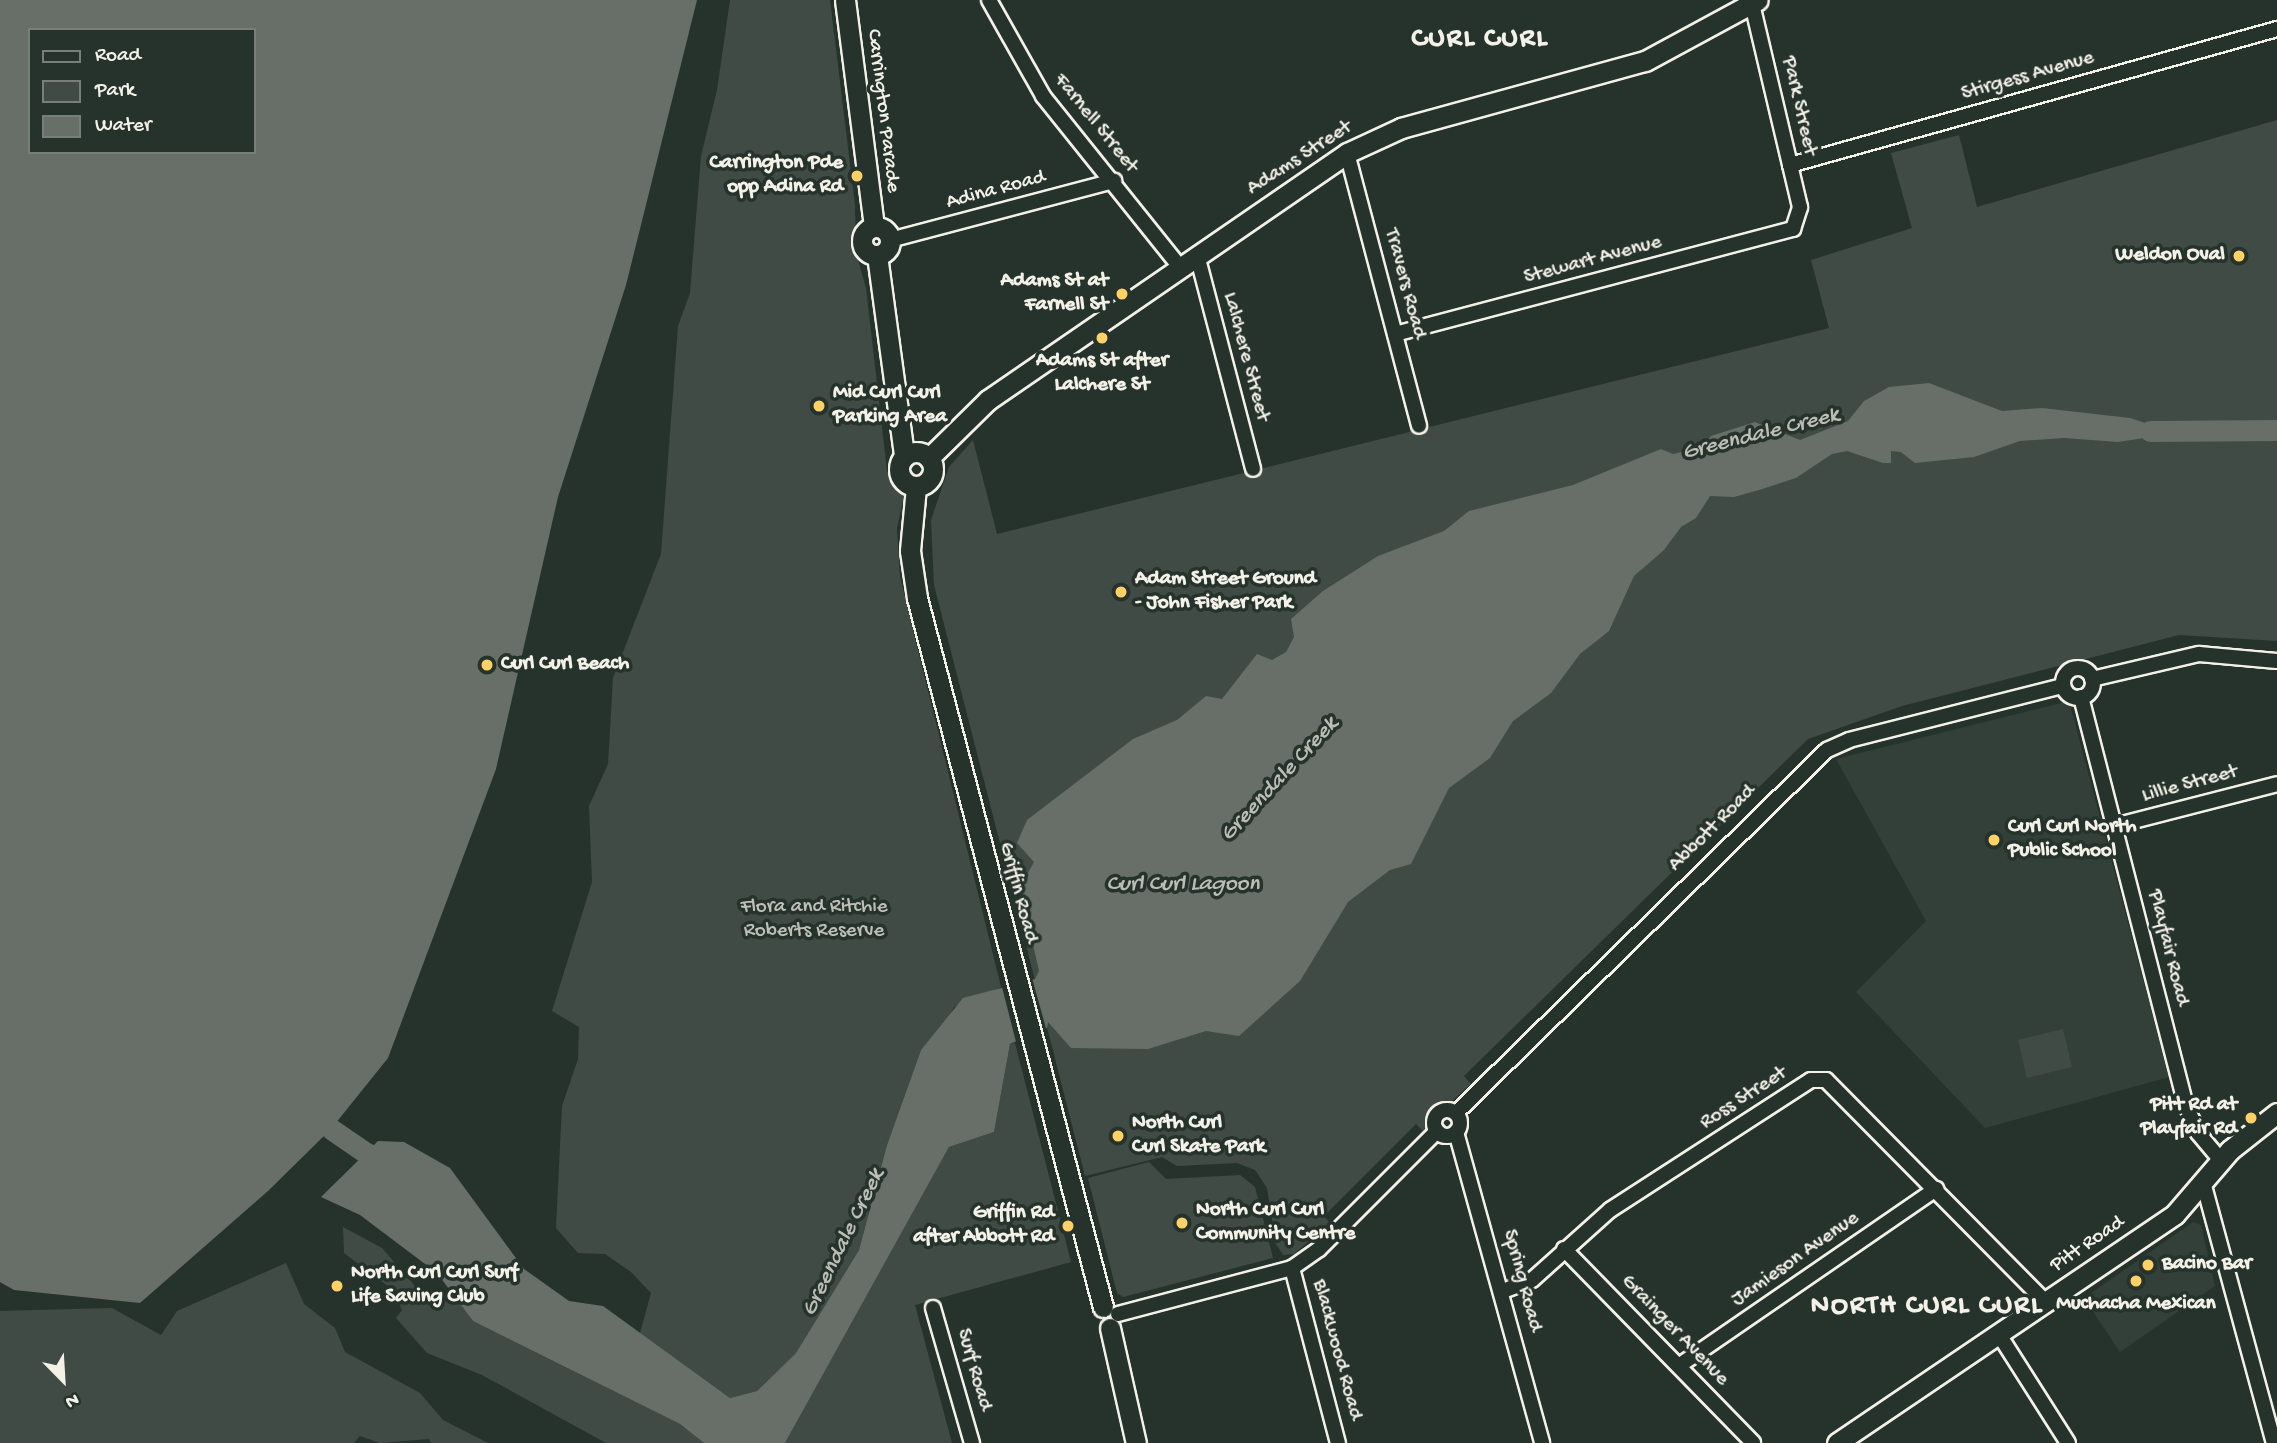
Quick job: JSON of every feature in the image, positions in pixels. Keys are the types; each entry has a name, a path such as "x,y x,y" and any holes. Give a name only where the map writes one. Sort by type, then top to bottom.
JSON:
{"main road":[{"name":"Carrington Parade","path":"845,0 880,241 904,456"},
{"name":"Adams Street","path":"929,458 982,405 1347,153 1401,128 1645,61 1753,1"},
{"path":"915,452 929,458 933,474 926,483 916,486 905,483 899,472 904,456 915,452"},
{"name":"Griffin Road","path":"916,486 910,551 913,578 1031,1037 1110,1316 1136,1443"},
{"name":"Pitt Road","path":"1837,1443 2175,1214 2221,1160 2277,1113"}],"street":[{"name":"Farnell Street","path":"989,0 1043,96 1114,181 1180,267"},
{"name":"Park Street","path":"1753,1 1790,165 1798,223"},
{"name":"Stirgess Avenue","path":"1790,165 2277,29"},
{"name":"Travers Road","path":"1347,153 1419,426"},
{"name":"Adina Road","path":"880,241 1114,181"},
{"name":"Stewart Avenue","path":"1395,334 1785,233 1798,223"},
{"name":"Lalchere Street","path":"1196,255 1253,469"},
{"name":"Abbott Road","path":"1110,1316 1292,1268 1319,1250 1437,1131 1434,1123 1440,1112 1456,1114 1827,750 1849,740 2063,686 2066,673 2074,668 2087,671 2092,680 2199,654 2277,661"},
{"path":"2063,686 2072,697 2081,697 2091,689 2092,680"},
{"name":"Playfair Road","path":"2081,697 2186,1105 2198,1133 2221,1160"},
{"name":"Lillie Street","path":"2114,826 2277,784"},
{"name":"Ross Street","path":"1503,1291 1532,1280 1610,1210 1811,1080 1826,1080 2045,1301"},
{"path":"1437,1131 1444,1136 1456,1132 1460,1121 1456,1114"},
{"name":"Spring Road","path":"1456,1132 1503,1291 1542,1443"},
{"path":"2203,1182 2274,1443"},
{"name":"Jamieson Avenue","path":"1680,1365 1936,1189"},
{"name":"Grainger Avenue","path":"1564,1249 1680,1365 1753,1443"},
{"name":"Blackwood Road","path":"1292,1268 1338,1443"},
{"name":"Surf Road","path":"933,1308 972,1443"},
{"path":"1998,1333 2068,1443"}],"shaded area":[{"name":"Curl Curl North Public School","path":"2069,701 2169,1077 1985,1128 1856,992 1926,921 1836,759"},
{"path":"2193,1222 2201,1225 2215,1286 2120,1352 2084,1298"}],"green space":[{"name":"Flora and Ritchie Roberts Reserve","path":"730,0 830,0 855,205 856,253 866,288 887,471 904,496 897,528 900,577 1001,987 954,1007 946,1024 921,1050 887,1145 859,1250 796,1353 757,1391 730,1398 640,1333 651,1293 631,1272 605,1254 578,1253 556,1228 562,1106 578,1059 579,1027 552,1011 592,882 589,806 608,764 613,678 661,554 678,326 690,293 701,156 717,90"},
{"path":"2277,120 2277,641 2179,635 1902,706 1808,739 1464,1076 1471,1084 1451,1102 1438,1107 1423,1131 1416,1124 1324,1216 1330,1223 1294,1254 1283,1255 1276,1244 1267,1188 1255,1170 1237,1163 1177,1166 1162,1157 1085,1176 934,585 931,520 949,467 973,440 997,534 1829,328 1811,260 1912,228 1891,153 1959,135 1977,207"},
{"path":"2063,1029 2072,1067 2027,1078 2018,1040"},
{"path":"1015,1043 1071,1262 915,1305 952,1443 785,1443 949,1147 994,1132 1010,1044"},
{"name":"North Curl Curl Community Centre","path":"1149,1162 1166,1179 1240,1175 1255,1187 1273,1258 1123,1297 1117,1293 1088,1178"},
{"path":"343,1227 382,1248 428,1301 459,1300 473,1321 680,1424 704,1443 606,1443 482,1375 427,1353 396,1318 402,1310 393,1290 344,1253"},
{"path":"286,1263 304,1304 335,1328 345,1352 420,1393 443,1420 488,1443 431,1443 429,1439 380,1443 360,1436 354,1443 0,1443 0,1311 112,1308 161,1335 177,1311"}],"water":[{"path":"0,0 697,0 626,285 558,497 496,769 388,1058 331,1129 268,1191 140,1303 14,1290 0,1282"},
{"name":"Curl Curl Lagoon","path":"1929,383 2002,411 2042,408 2130,418 2177,433 2118,442 2064,438 2020,441 1974,457 1915,463 1901,452 1891,451 1891,463 1883,463 1847,451 1832,454 1796,478 1734,497 1710,496 1696,518 1681,527 1664,550 1634,576 1609,631 1580,654 1551,693 1513,721 1490,758 1449,788 1411,864 1390,870 1348,902 1300,981 1239,1036 1206,1031 1148,1049 1071,1048 1048,1022 1047,1028 1010,1044 994,1132 949,1147 785,1443 704,1443 680,1424 473,1321 437,1273 360,1215 321,1197 378,1141 404,1142 450,1168 524,1269 569,1301 603,1306 730,1398 757,1391 796,1353 859,1250 887,1145 921,1050 963,998 1035,979 1039,971 1020,887 1034,862 1017,843 1027,820 1133,739 1177,720 1206,696 1222,699 1257,654 1272,660 1286,652 1294,637 1291,619 1323,591 1378,556 1444,531 1469,511 1573,485 1661,449 1673,454 1703,447 1711,436 1755,422 1800,440 1848,421 1864,401 1889,387"}],"pier":[{"path":"1032,978 1047,1032 1016,1042 1002,987"}],"waterway":[{"name":"Greendale Creek","path":"2150,431 2277,430"},
{"name":"Greendale Creek","path":"331,1129 366,1153 392,1163"}],"place":[{"name":"Carrington Pde opp Adina Rd","path":"857,176"},
{"name":"Weldon Oval","path":"2239,256"},
{"name":"Adams St at Farnell St","path":"1122,294"},
{"name":"Adams St after Lalchere St","path":"1102,338"},
{"name":"Mid Curl Curl Parking Area","path":"819,406"},
{"name":"Adam Street Ground - John Fisher Park","path":"1121,592"},
{"name":"Curl Curl Beach","path":"487,665"},
{"name":"Curl Curl North Public School","path":"1994,840"},
{"name":"Pitt Rd at Playfair Rd","path":"2251,1118"},
{"name":"North Curl Curl Skate Park","path":"1118,1136"},
{"name":"North Curl Curl Community Centre","path":"1182,1223"},
{"name":"Griffin Rd after Abbott Rd","path":"1068,1226"},
{"name":"Bacino Bar","path":"2148,1265"},
{"name":"Muchacha Mexican","path":"2136,1281"},
{"name":"North Curl Curl Surf Life Saving Club","path":"337,1286"}],"district":[{"name":"CURL CURL","path":"1480,40"},
{"name":"NORTH CURL CURL","path":"1927,1307"}]}
